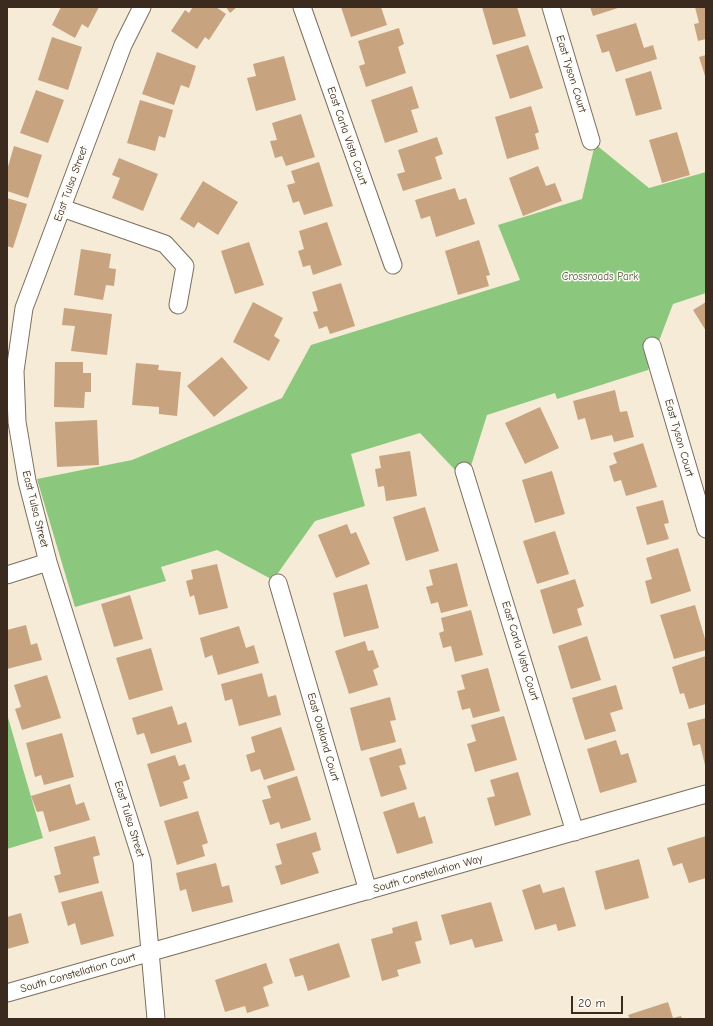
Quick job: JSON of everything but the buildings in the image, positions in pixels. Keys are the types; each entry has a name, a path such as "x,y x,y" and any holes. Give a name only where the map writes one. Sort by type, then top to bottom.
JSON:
{"street":[{"name":"East Tulsa Street","path":"142,7 123,45 24,308 15,371 16,422 27,481 48,562 142,861 156,1019"},
{"name":"East Carla Vista Court","path":"302,7 393,265"},
{"name":"East Tyson Court","path":"550,7 591,141"},
{"path":"62,208 165,244 185,266 178,305"},
{"name":"East Tyson Court","path":"652,346 706,529"},
{"name":"East Carla Vista Court","path":"464,471 575,832"},
{"path":"7,575 48,562"},
{"name":"East Oakland Court","path":"278,583 368,891"},
{"name":"South Constellation Way","path":"150,953 706,794"},
{"name":"South Constellation Court","path":"7,993 150,953"}],"green space":[{"name":"Crossroads Park","path":"595,144 649,188 706,172 706,293 673,304 648,370 557,399 555,393 487,415 470,469 456,471 420,433 351,454 365,506 315,521 273,580 217,550 161,567 166,581 75,607 37,479 132,460 282,398 311,345 520,280 498,225 582,199"},
{"path":"7,714 43,838 7,849"}]}
